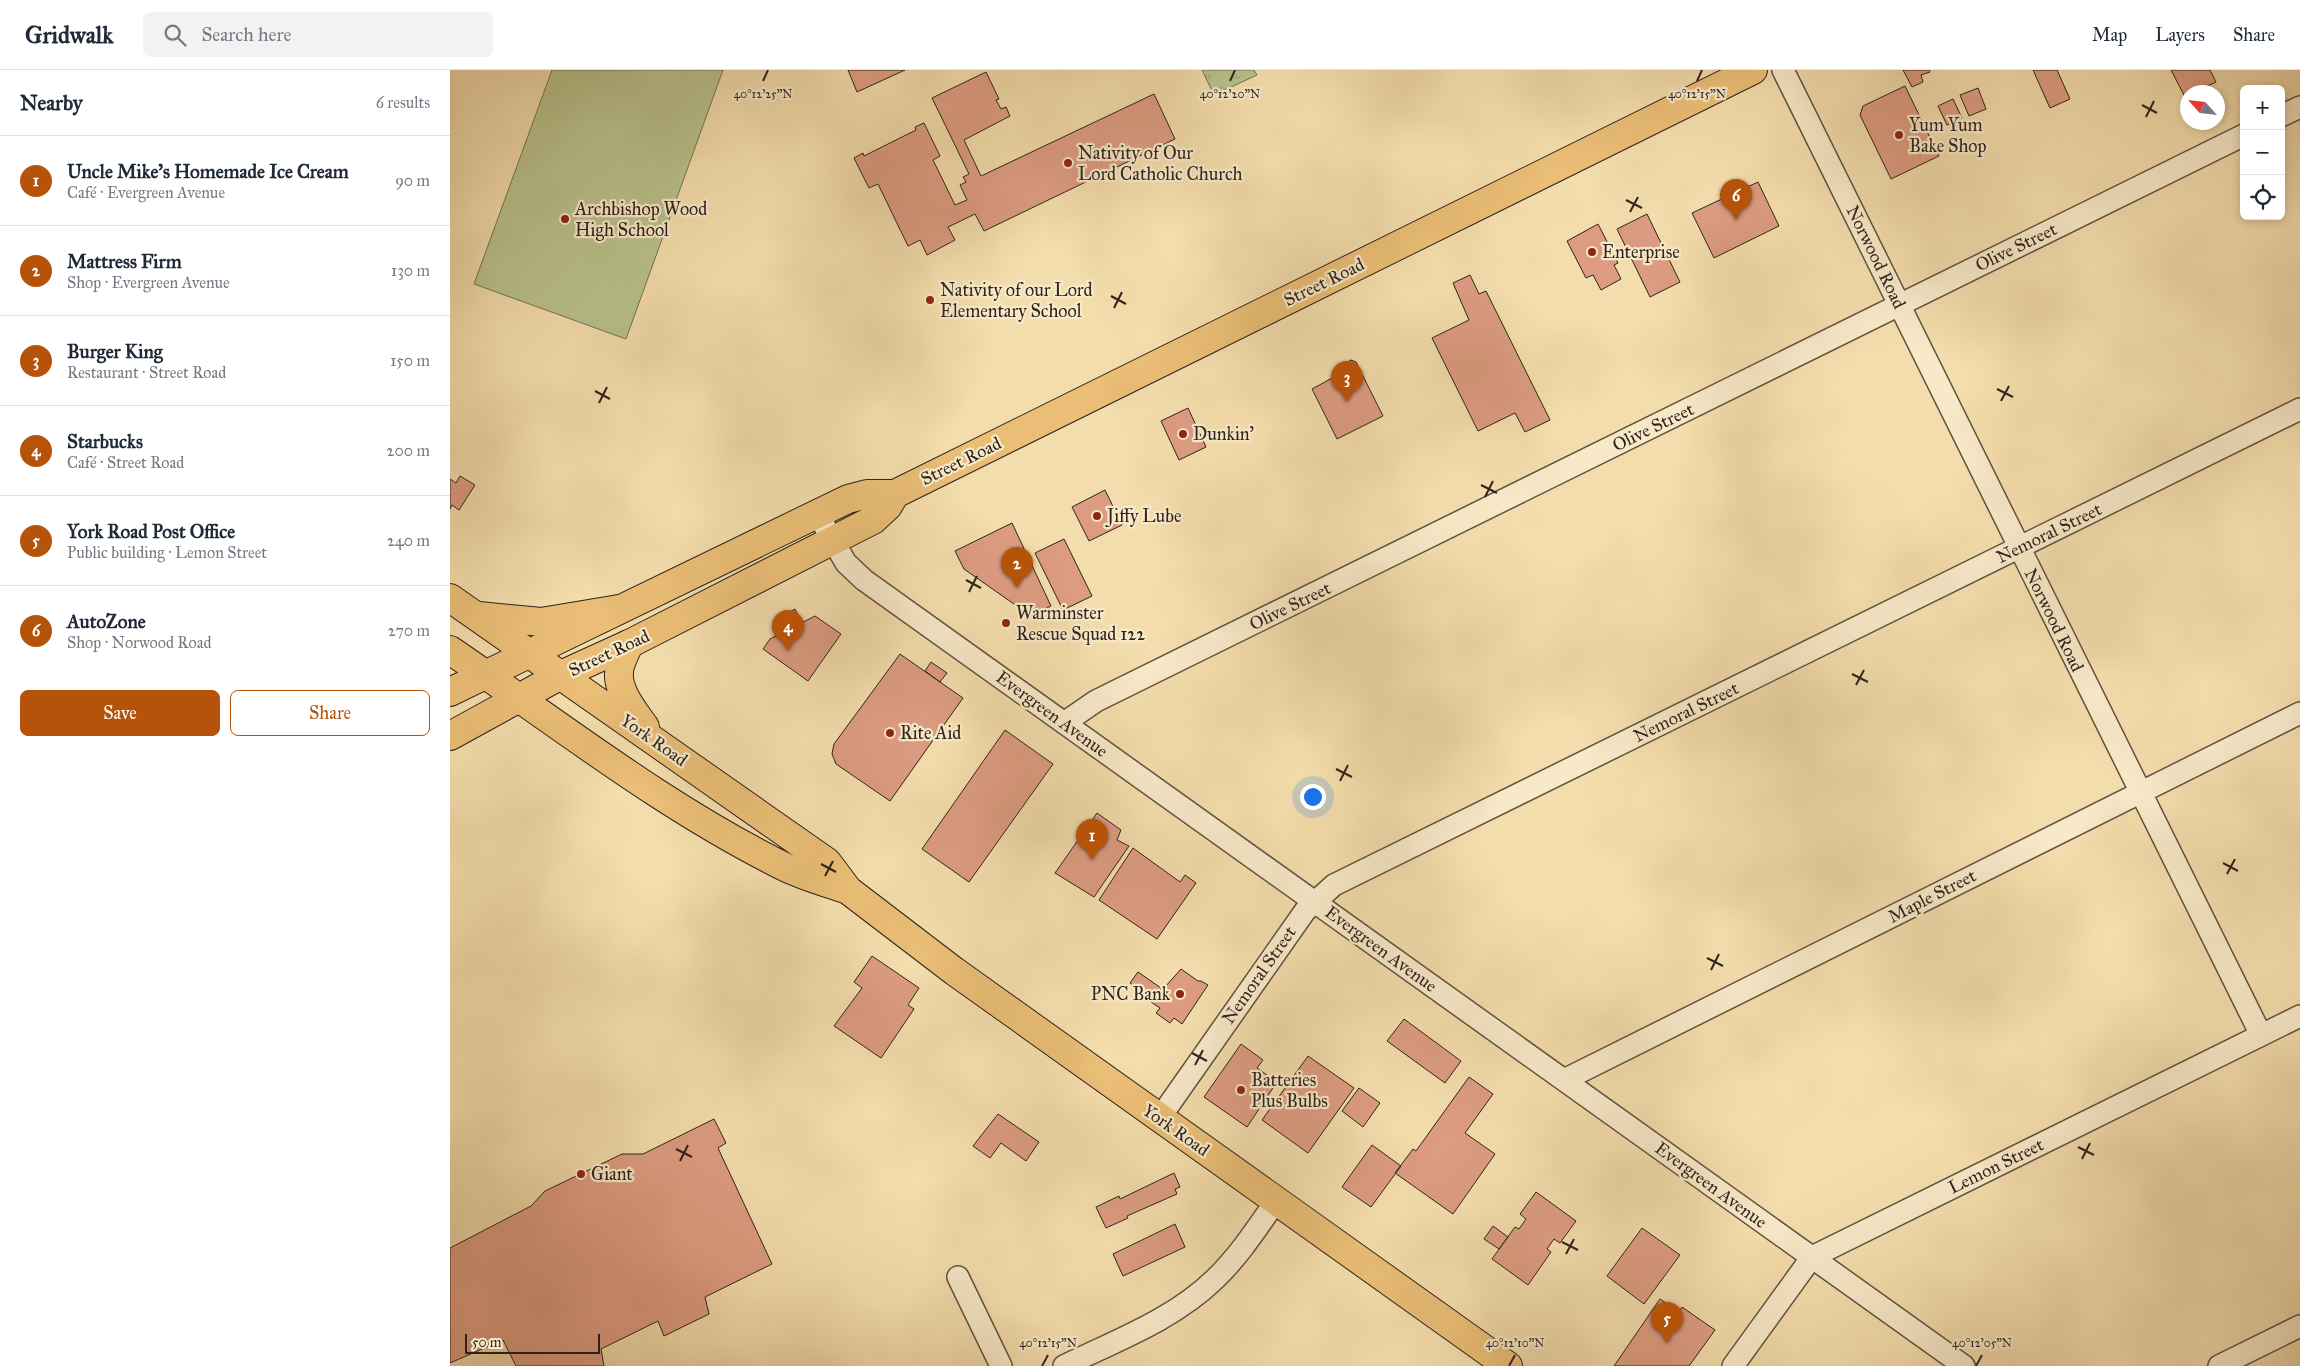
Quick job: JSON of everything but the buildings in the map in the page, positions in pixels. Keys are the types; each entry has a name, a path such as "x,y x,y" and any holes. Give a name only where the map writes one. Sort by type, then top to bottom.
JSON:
{"main road":[{"name":"Street Road","path":"450,692 848,499 867,494 895,494 1753,70"},
{"name":"Street Road","path":"450,736 561,675 629,644 834,542 873,520 888,506 895,494"},
{"name":"York Road","path":"450,598 827,862 848,890 962,977 1508,1366"},
{"path":"476,616 541,622 619,609"},
{"path":"629,644 620,666 619,679 624,696 652,739"},
{"name":"York Road","path":"450,650 486,674 518,699 681,808 788,868 848,890"}],"street":[{"name":"Norwood Road","path":"1783,70 2261,1036"},
{"path":"2285,114 2300,107"},
{"name":"Olive Street","path":"1064,723 1096,701 2240,137"},
{"name":"Nemoral Street","path":"1159,1119 1305,911 1334,885 2300,409"},
{"name":"Evergreen Avenue","path":"818,514 846,563 864,580 1964,1366"},
{"name":"Maple Street","path":"1564,1080 2300,712"},
{"name":"Lemon Street","path":"1733,1366 1812,1257 2300,1016"},
{"path":"1064,1366 1162,1318 1190,1300 1215,1279 1237,1255 1276,1201"},
{"path":"958,1277 1001,1366"},
{"path":"2219,1366 2300,1326"}],"green space":[{"name":"Archbishop Wood High School","path":"552,70 723,70 626,339 474,284"},
{"path":"1202,70 1254,70 1257,75 1214,95"}],"place":[{"name":"Yum Yum Bake Shop","path":"1899,135"},
{"name":"Nativity of Our Lord Catholic Church","path":"1068,163"},
{"name":"Archbishop Wood High School","path":"565,219"},
{"name":"AutoZone","path":"1736,220"},
{"name":"Enterprise","path":"1592,252"},
{"name":"Nativity of our Lord Elementary School","path":"930,300"},
{"name":"Burger King","path":"1347,402"},
{"name":"Dunkin'","path":"1183,434"},
{"name":"Jiffy Lube","path":"1097,516"},
{"name":"Mattress Firm","path":"1017,588"},
{"name":"Warminster Rescue Squad 122","path":"1006,623"},
{"name":"Starbucks","path":"788,651"},
{"name":"Rite Aid","path":"890,733"},
{"name":"Uncle Mike's Homemade Ice Cream","path":"1092,860"},
{"name":"PNC Bank","path":"1180,994"},
{"name":"Batteries Plus Bulbs","path":"1241,1090"},
{"name":"Giant","path":"581,1174"},
{"name":"York Road Post Office","path":"1667,1343"}]}
